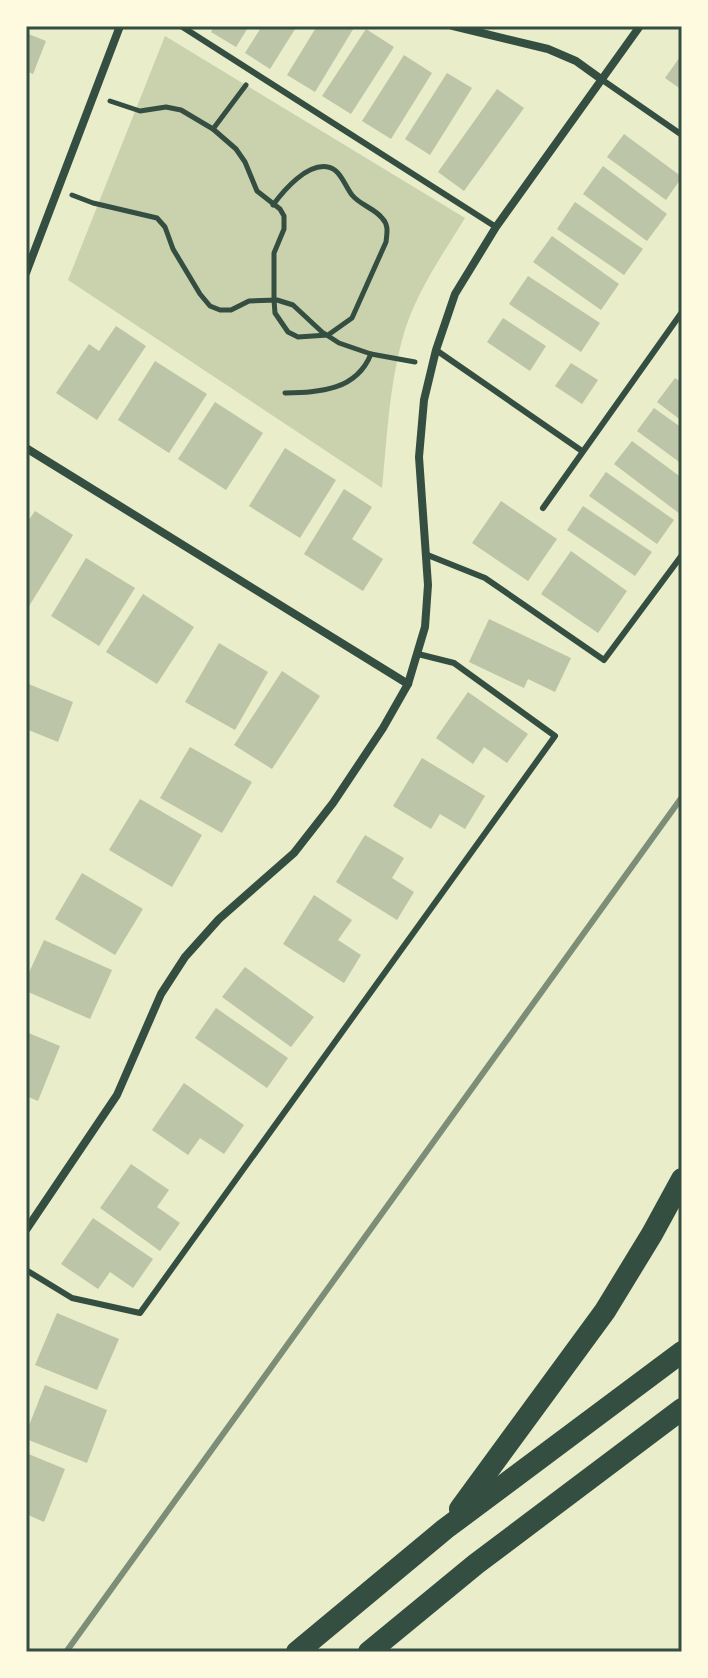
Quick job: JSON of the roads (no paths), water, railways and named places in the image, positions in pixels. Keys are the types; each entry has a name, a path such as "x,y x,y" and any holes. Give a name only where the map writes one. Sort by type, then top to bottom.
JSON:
{"highway":[{"path":"445,1529 605,1311 682,1179"},
{"path":"297,1652 445,1529 682,1352"},
{"path":"369,1652 476,1564 682,1409"}],"street":[{"path":"26,273 120,26"},
{"path":"453,26 548,49 576,61 601,79"},
{"path":"26,1230 117,1095 161,994 185,957 219,919 294,853 333,803 408,684 418,654 428,585 419,457 424,400 436,350 455,294 496,227 640,26"},
{"path":"26,448 408,684"}],"lane":[{"path":"181,26 496,227"},
{"path":"601,79 682,135"},
{"path":"543,508 682,312"},
{"path":"436,350 582,451"},
{"path":"425,554 485,578 604,660 682,555"},
{"path":"26,1270 72,1298 140,1313 555,736 454,663 418,654"}],"railway":[{"path":"66,1652 682,797"}]}
